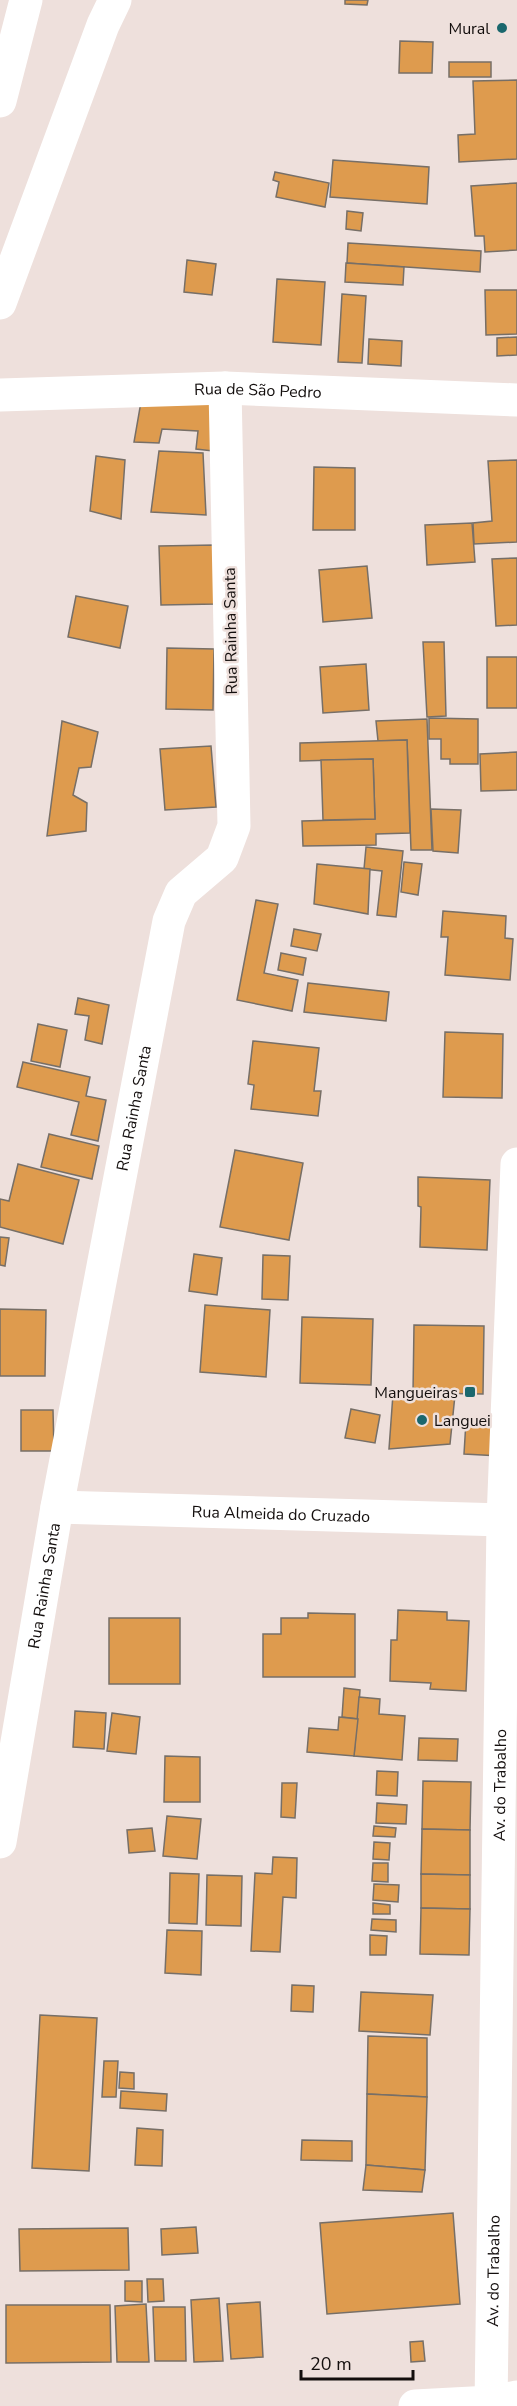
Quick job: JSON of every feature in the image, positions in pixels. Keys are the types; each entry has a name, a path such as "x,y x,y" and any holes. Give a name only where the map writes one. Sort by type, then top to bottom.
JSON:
{"main road":[{"path":"0,101 26,0"},
{"path":"0,303 103,25 115,0"},
{"name":"Rua de São Pedro","path":"0,395 225,388 517,400"},
{"name":"Rua Rainha Santa","path":"0,1842 57,1507 169,921 181,893 222,858 234,826 225,388"},
{"name":"Av. do Trabalho","path":"500,2402 503,1520 517,1164"},
{"name":"Rua Almeida do Cruzado","path":"57,1507 503,1520"},
{"path":"415,2406 500,2402"}],"building":[{"path":"345,0 368,0 367,5 345,4"},
{"path":"400,41 433,42 432,73 399,73"},
{"path":"449,62 491,62 491,77 449,77"},
{"path":"517,80 517,159 459,162 458,135 475,134 473,81"},
{"path":"333,160 429,167 427,204 330,197"},
{"path":"275,172 329,183 325,207 276,197 279,182 273,180"},
{"path":"517,183 517,250 485,252 484,236 475,236 471,186"},
{"path":"347,211 363,213 361,231 346,229"},
{"path":"348,243 481,251 480,272 347,263"},
{"path":"187,260 216,264 212,295 184,292"},
{"path":"346,263 404,267 403,285 345,282"},
{"path":"277,279 325,282 321,345 273,342"},
{"path":"485,290 517,290 517,334 486,335"},
{"path":"342,294 366,296 362,363 338,362"},
{"path":"517,337 517,355 497,356 497,338"},
{"path":"369,339 402,341 401,366 368,364"},
{"path":"142,396 216,401 213,451 196,449 198,431 162,429 159,443 134,442"},
{"path":"159,451 203,453 206,515 151,512"},
{"path":"96,456 125,460 121,519 90,511"},
{"path":"517,460 517,542 474,544 473,523 492,521 488,461"},
{"path":"314,467 355,468 355,530 313,530"},
{"path":"472,523 475,562 427,565 425,525"},
{"path":"214,545 216,604 161,605 159,546"},
{"path":"517,558 517,625 496,626 492,559"},
{"path":"367,566 372,618 323,622 319,570"},
{"path":"76,596 128,606 120,648 68,637"},
{"path":"423,642 444,642 446,716 427,717"},
{"path":"167,648 214,649 213,710 166,709"},
{"path":"487,657 517,657 517,708 487,708"},
{"path":"366,664 369,710 323,713 320,667"},
{"path":"429,718 478,719 478,764 450,764 450,759 441,759 441,739 429,739"},
{"path":"427,719 432,850 411,850 407,740 378,741 376,721"},
{"path":"62,721 98,732 91,767 79,768 73,795 87,803 86,831 47,836"},
{"path":"407,740 410,833 376,834 376,845 303,846 302,821 375,819 373,759 300,761 300,743"},
{"path":"211,746 216,807 165,810 160,749"},
{"path":"517,752 517,790 481,791 480,754"},
{"path":"373,759 375,819 323,820 321,760"},
{"path":"431,809 461,810 458,853 433,851"},
{"path":"366,847 403,851 396,917 377,915 382,871 364,869"},
{"path":"404,862 422,864 418,895 401,892"},
{"path":"317,864 370,869 368,914 314,904"},
{"path":"256,900 278,904 264,973 298,980 292,1011 237,1000"},
{"path":"443,911 506,916 505,938 513,939 510,980 445,975 448,937 441,937"},
{"path":"294,929 321,934 317,951 291,946"},
{"path":"281,953 306,958 303,975 278,970"},
{"path":"308,983 389,992 386,1021 304,1012"},
{"path":"78,998 109,1005 102,1044 85,1040 89,1016 75,1014"},
{"path":"38,1024 67,1030 60,1067 31,1061"},
{"path":"445,1032 503,1034 502,1098 443,1097"},
{"path":"253,1041 319,1048 314,1091 321,1091 318,1116 251,1109 254,1085 248,1084"},
{"path":"23,1062 90,1077 86,1096 106,1100 98,1141 71,1135 79,1102 17,1087"},
{"path":"49,1134 99,1146 92,1179 41,1167"},
{"path":"235,1150 303,1163 289,1240 220,1227"},
{"path":"18,1164 79,1180 63,1244 0,1227 0,1199 9,1201"},
{"path":"418,1177 490,1180 487,1250 420,1247 421,1207 418,1206"},
{"path":"0,1237 9,1238 5,1266 0,1265"},
{"path":"194,1254 222,1258 217,1295 189,1291"},
{"path":"263,1255 290,1256 288,1300 262,1299"},
{"path":"205,1305 270,1310 266,1377 200,1372"},
{"path":"0,1309 46,1310 45,1376 0,1376"},
{"path":"302,1317 373,1319 371,1385 300,1383"},
{"path":"414,1325 484,1326 483,1394 413,1393"},
{"path":"393,1394 455,1395 450,1444 389,1449"},
{"path":"351,1409 380,1415 375,1443 345,1438"},
{"path":"21,1410 53,1410 54,1451 21,1451"},
{"path":"466,1421 502,1423 500,1456 464,1454"},
{"path":"398,1610 447,1612 447,1620 469,1621 466,1691 430,1689 431,1683 390,1681 391,1640 397,1640"},
{"path":"308,1613 355,1614 355,1677 263,1677 263,1634 281,1634 281,1618 308,1618"},
{"path":"109,1618 180,1618 180,1684 109,1684"},
{"path":"344,1688 360,1690 358,1719 342,1717"},
{"path":"359,1697 380,1699 379,1714 405,1716 402,1760 354,1756"},
{"path":"75,1711 106,1713 104,1749 73,1747"},
{"path":"112,1713 140,1717 136,1754 107,1751"},
{"path":"339,1717 358,1719 354,1756 307,1752 309,1728 338,1730"},
{"path":"419,1738 458,1739 457,1761 418,1760"},
{"path":"165,1756 200,1757 200,1802 164,1802"},
{"path":"377,1771 398,1772 397,1796 376,1795"},
{"path":"423,1781 471,1782 470,1830 422,1829"},
{"path":"282,1783 297,1783 295,1818 281,1817"},
{"path":"377,1803 407,1805 406,1824 376,1823"},
{"path":"167,1816 201,1819 197,1859 163,1856"},
{"path":"374,1826 396,1828 395,1837 373,1836"},
{"path":"152,1828 155,1851 129,1853 127,1830"},
{"path":"422,1829 470,1830 470,1875 421,1874"},
{"path":"374,1842 390,1843 389,1860 373,1859"},
{"path":"273,1857 297,1858 296,1898 283,1897 280,1952 251,1951 255,1873 272,1874"},
{"path":"373,1863 388,1863 388,1882 372,1881"},
{"path":"170,1873 199,1874 197,1924 169,1923"},
{"path":"421,1874 470,1875 470,1909 421,1908"},
{"path":"207,1875 242,1876 241,1926 206,1925"},
{"path":"374,1884 399,1885 398,1902 373,1900"},
{"path":"373,1903 390,1905 390,1914 373,1914"},
{"path":"421,1908 470,1909 469,1955 420,1954"},
{"path":"372,1919 396,1920 396,1932 371,1930"},
{"path":"167,1930 202,1931 201,1975 165,1973"},
{"path":"370,1935 387,1936 386,1955 370,1955"},
{"path":"292,1985 314,1986 313,2012 291,2011"},
{"path":"361,1992 433,1995 430,2035 359,2031"},
{"path":"40,2015 97,2018 89,2171 32,2168"},
{"path":"368,2036 427,2038 427,2097 367,2094"},
{"path":"104,2061 118,2061 116,2097 102,2097"},
{"path":"120,2072 134,2073 134,2089 119,2088"},
{"path":"121,2091 167,2094 166,2111 120,2108"},
{"path":"367,2094 427,2097 425,2170 366,2165"},
{"path":"137,2128 163,2130 162,2166 135,2165"},
{"path":"302,2140 352,2141 352,2161 301,2160"},
{"path":"366,2165 425,2170 422,2192 363,2190"},
{"path":"453,2213 460,2304 327,2314 320,2223"},
{"path":"196,2227 198,2253 162,2255 161,2229"},
{"path":"128,2228 129,2270 20,2271 19,2229"},
{"path":"147,2279 163,2279 164,2301 148,2302"},
{"path":"125,2281 142,2281 142,2302 125,2301"},
{"path":"219,2298 223,2361 194,2362 191,2300"},
{"path":"260,2302 263,2357 231,2359 227,2304"},
{"path":"146,2304 149,2362 117,2362 115,2306"},
{"path":"6,2305 110,2305 111,2362 6,2363"},
{"path":"153,2307 185,2307 186,2361 155,2361"},
{"path":"423,2341 425,2361 411,2362 410,2342"}],"place":[{"name":"Mural","path":"502,28"},
{"name":"Mangueiras","path":"470,1392"},
{"name":"Languei","path":"422,1420"}]}
